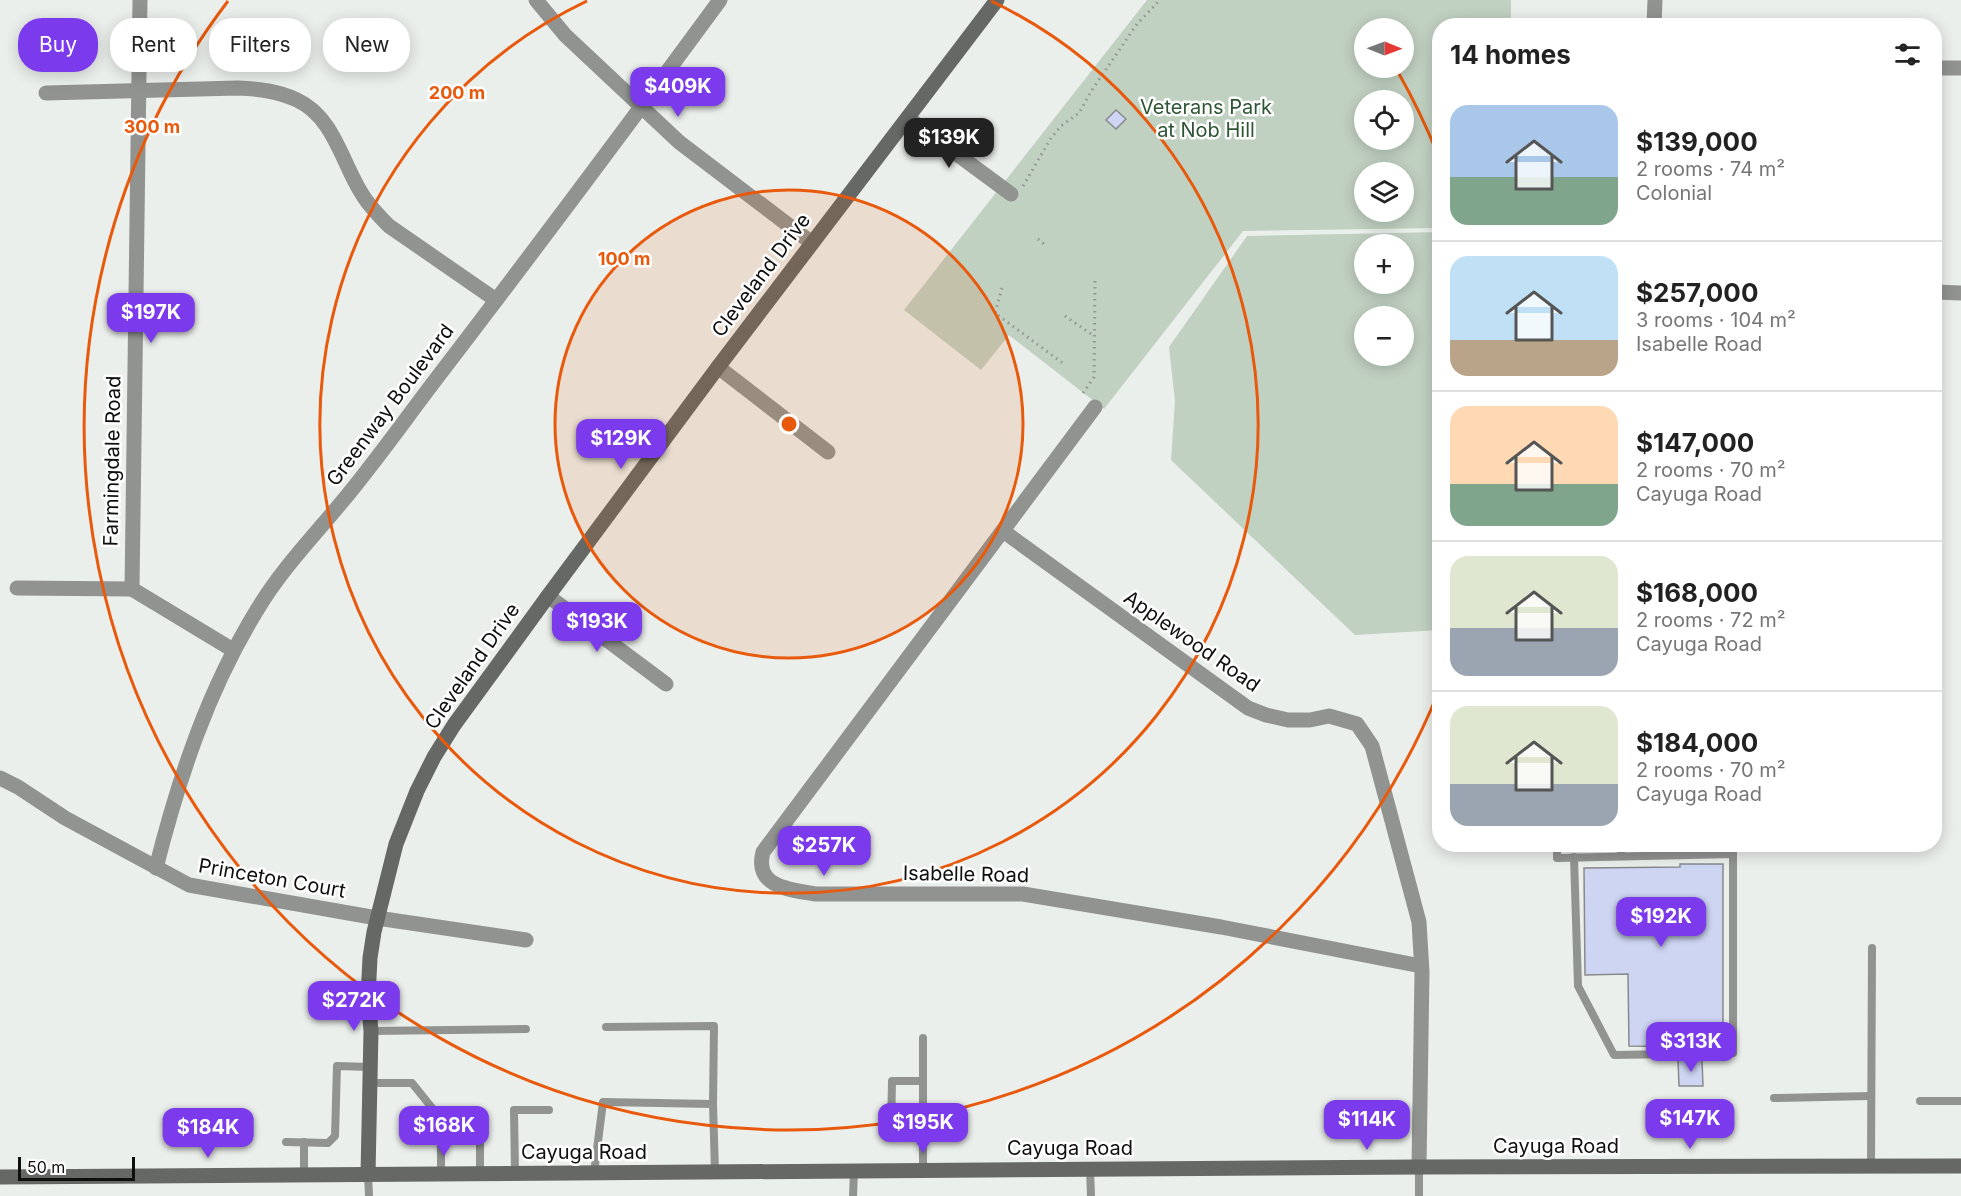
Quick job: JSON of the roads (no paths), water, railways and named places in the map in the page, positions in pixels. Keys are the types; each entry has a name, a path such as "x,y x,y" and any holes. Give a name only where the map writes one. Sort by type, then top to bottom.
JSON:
{"main road":[{"name":"Cleveland Drive","path":"368,1174 371,1031 368,987 376,918 396,844 417,791 434,757 454,725 718,367 997,0"},
{"name":"Cayuga Road","path":"0,1177 1419,1167 1961,1166"}],"street":[{"name":"Farmingdale Road","path":"132,589 140,0"},
{"path":"536,0 565,35 679,142 812,243"},
{"name":"Greenway Boulevard","path":"156,868 187,756 208,702 233,650 258,608 310,536 341,503 496,300 720,0"},
{"path":"1654,18 1655,0"},
{"path":"1942,68 1961,68"},
{"path":"46,93 261,89 299,101 317,115 334,138 361,194 375,212 389,226 496,300"},
{"path":"908,118 1016,191"},
{"path":"1942,292 1961,293"},
{"path":"718,367 828,452"},
{"name":"Isabelle Road","path":"1095,407 763,852 762,871 767,879 776,885 816,894 1023,894 1221,927 1421,966"},
{"name":"Applewood Road","path":"1003,531 1248,708 1288,720 1310,720 1329,716 1357,724 1372,746 1419,922 1422,972 1419,1167"},
{"path":"17,588 132,589 233,650"},
{"path":"548,596 666,684"},
{"name":"Princeton Court","path":"0,778 65,818 189,885 376,918 526,940"}],"lane":[{"path":"1557,852 1557,858 1685,852"},
{"path":"1575,857 1578,986 1614,1055 1733,1053 1733,852"},
{"path":"1871,1166 1872,948"},
{"path":"606,1027 714,1026 715,1172"},
{"path":"371,1031 526,1029"},
{"path":"923,1038 923,1170"},
{"path":"286,1142 328,1143 335,1136 337,1066 370,1067"},
{"path":"923,1081 892,1081 891,1129 923,1129"},
{"path":"369,1083 412,1083 441,1119 441,1173"},
{"path":"1774,1098 1871,1096"},
{"path":"1920,1101 1961,1101"},
{"path":"594,1173 603,1102 713,1104"},
{"path":"514,1173 514,1110 549,1110"},
{"path":"441,1119 480,1119 480,1173"},
{"path":"304,1142 304,1174"},
{"path":"1419,1167 1419,1196"},
{"path":"1090,1169 1091,1196"},
{"path":"853,1196 854,1171"},
{"path":"368,1174 369,1196"}],"park label":[{"name":"Veterans Park at Nob Hill","path":"1206,118"}]}
